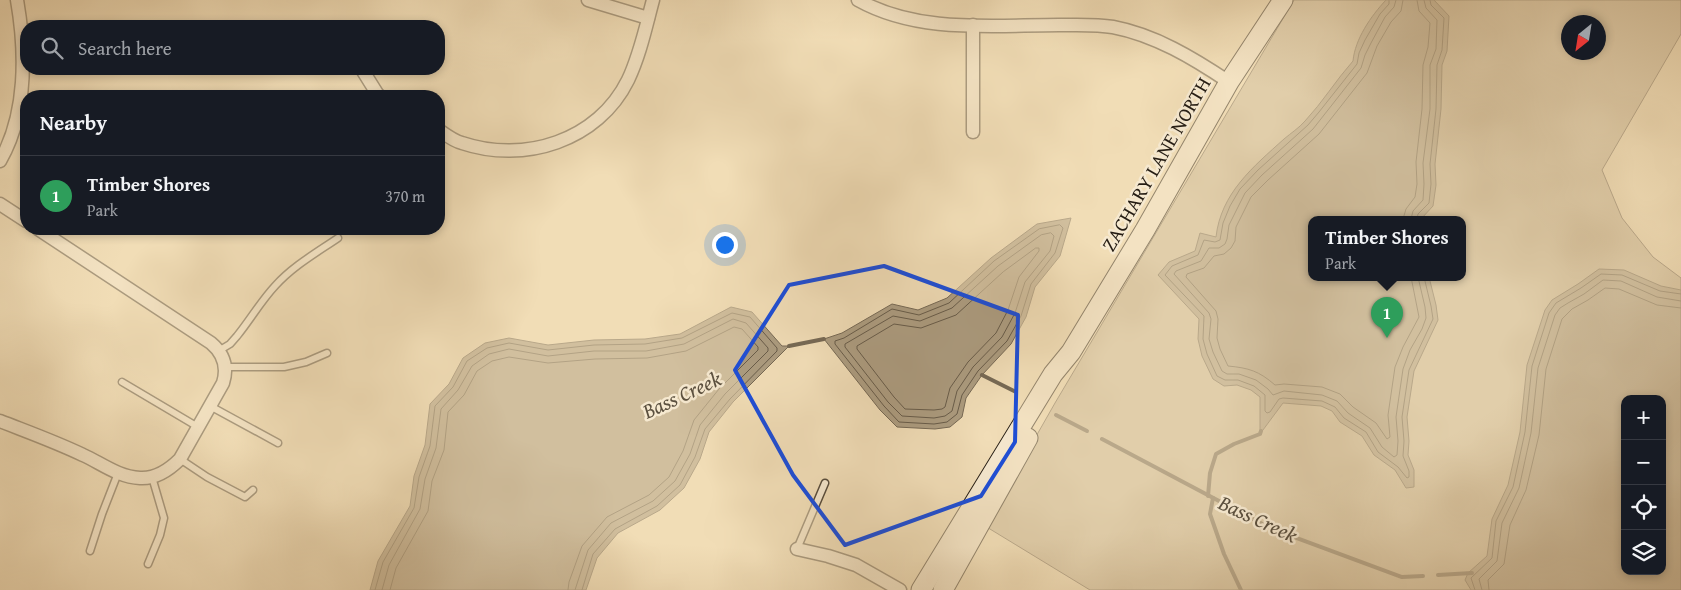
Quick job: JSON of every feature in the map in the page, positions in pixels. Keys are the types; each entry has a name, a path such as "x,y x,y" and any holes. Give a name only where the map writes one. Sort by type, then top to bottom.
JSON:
{"street":[{"path":"17,0 20,32"},
{"path":"588,0 648,18"},
{"path":"445,134 460,143 486,149 514,152 544,147 580,132 611,105 628,81 653,0"},
{"path":"858,0 896,16 927,23 1110,26 1131,31 1176,50 1229,82"},
{"name":"ZACHARY LANE NORTH","path":"943,590 1062,378 1072,352 1145,230 1229,82 1283,0"},
{"path":"973,132 974,25"},
{"path":"22,75 22,90"},
{"path":"367,75 375,90"},
{"path":"0,161 15,127 20,105"},
{"path":"0,204 20,217"},
{"path":"0,421 68,448 128,477 152,477 172,467 180,459 223,383 226,374 224,359 220,350 211,343 47,235"},
{"name":"ZACHARY LANE NORTH","path":"921,590 1053,374 1072,352"},
{"path":"797,549 856,565 900,590"}],"lane":[{"path":"220,350 230,344 237,336 274,286 296,266 338,238"},
{"path":"225,367 284,367 306,362 328,353"},
{"path":"122,382 198,427"},
{"path":"208,410 278,443"},
{"path":"180,459 207,477 245,498 253,490"},
{"path":"90,551 118,473"},
{"path":"148,564 160,535 164,518 152,477"},
{"path":"797,549 825,484"}],"highlighted area":[{"path":"884,266 1018,315 1015,442 981,496 845,545 793,475 735,370 789,285"}],"shaded area":[{"path":"1294,0 1681,0 1681,34 1602,170 1622,218 1653,257 1681,278 1681,590 1090,590 985,526 1055,403"}],"water":[{"path":"1386,0 1434,0 1449,16 1447,51 1442,65 1441,109 1433,206 1424,216 1308,216 1308,281 1430,281 1438,320 1414,371 1407,417 1408,455 1414,470 1414,487 1406,488 1395,470 1374,455 1362,436 1340,422 1332,411 1321,406 1283,403 1260,434 1260,397 1251,390 1237,385 1224,386 1213,379 1202,356 1198,339 1199,319 1158,275 1169,262 1195,251 1200,233 1216,237 1224,207 1240,182 1261,160 1300,126 1317,107 1353,61 1360,36"},
{"path":"1071,218 1060,256 1035,287 1026,317 1011,344 982,375 966,398 962,417 950,427 935,429 897,427 880,410 824,339 842,333 892,304 918,310 947,298 991,258 1037,224"},
{"path":"1599,269 1624,270 1661,286 1681,290 1681,590 1471,590 1465,580 1468,573 1487,556 1492,519 1508,485 1520,432 1527,365 1545,310 1552,300"},
{"path":"731,307 752,312 782,346 789,346 733,402 709,432 700,459 684,488 660,510 618,533 597,558 586,590 370,590 378,561 410,506 414,476 425,445 430,404 449,384 463,358 485,343 509,338 548,345 594,340 645,339 680,334"}],"waterway":[{"name":"Bass Creek","path":"789,346 824,339"},
{"name":"Bass Creek","path":"982,375 1016,392"},
{"name":"Bass Creek","path":"1056,415 1087,431"},
{"path":"1208,496 1210,473 1216,454 1234,444 1260,434 1261,431"},
{"name":"Bass Creek","path":"1102,439 1270,528 1402,577 1423,576"},
{"path":"1213,498 1210,514 1224,554 1241,590"},
{"name":"Bass Creek","path":"1438,575 1472,573"}],"place":[{"name":"Timber Shores","path":"1387,338"}]}
